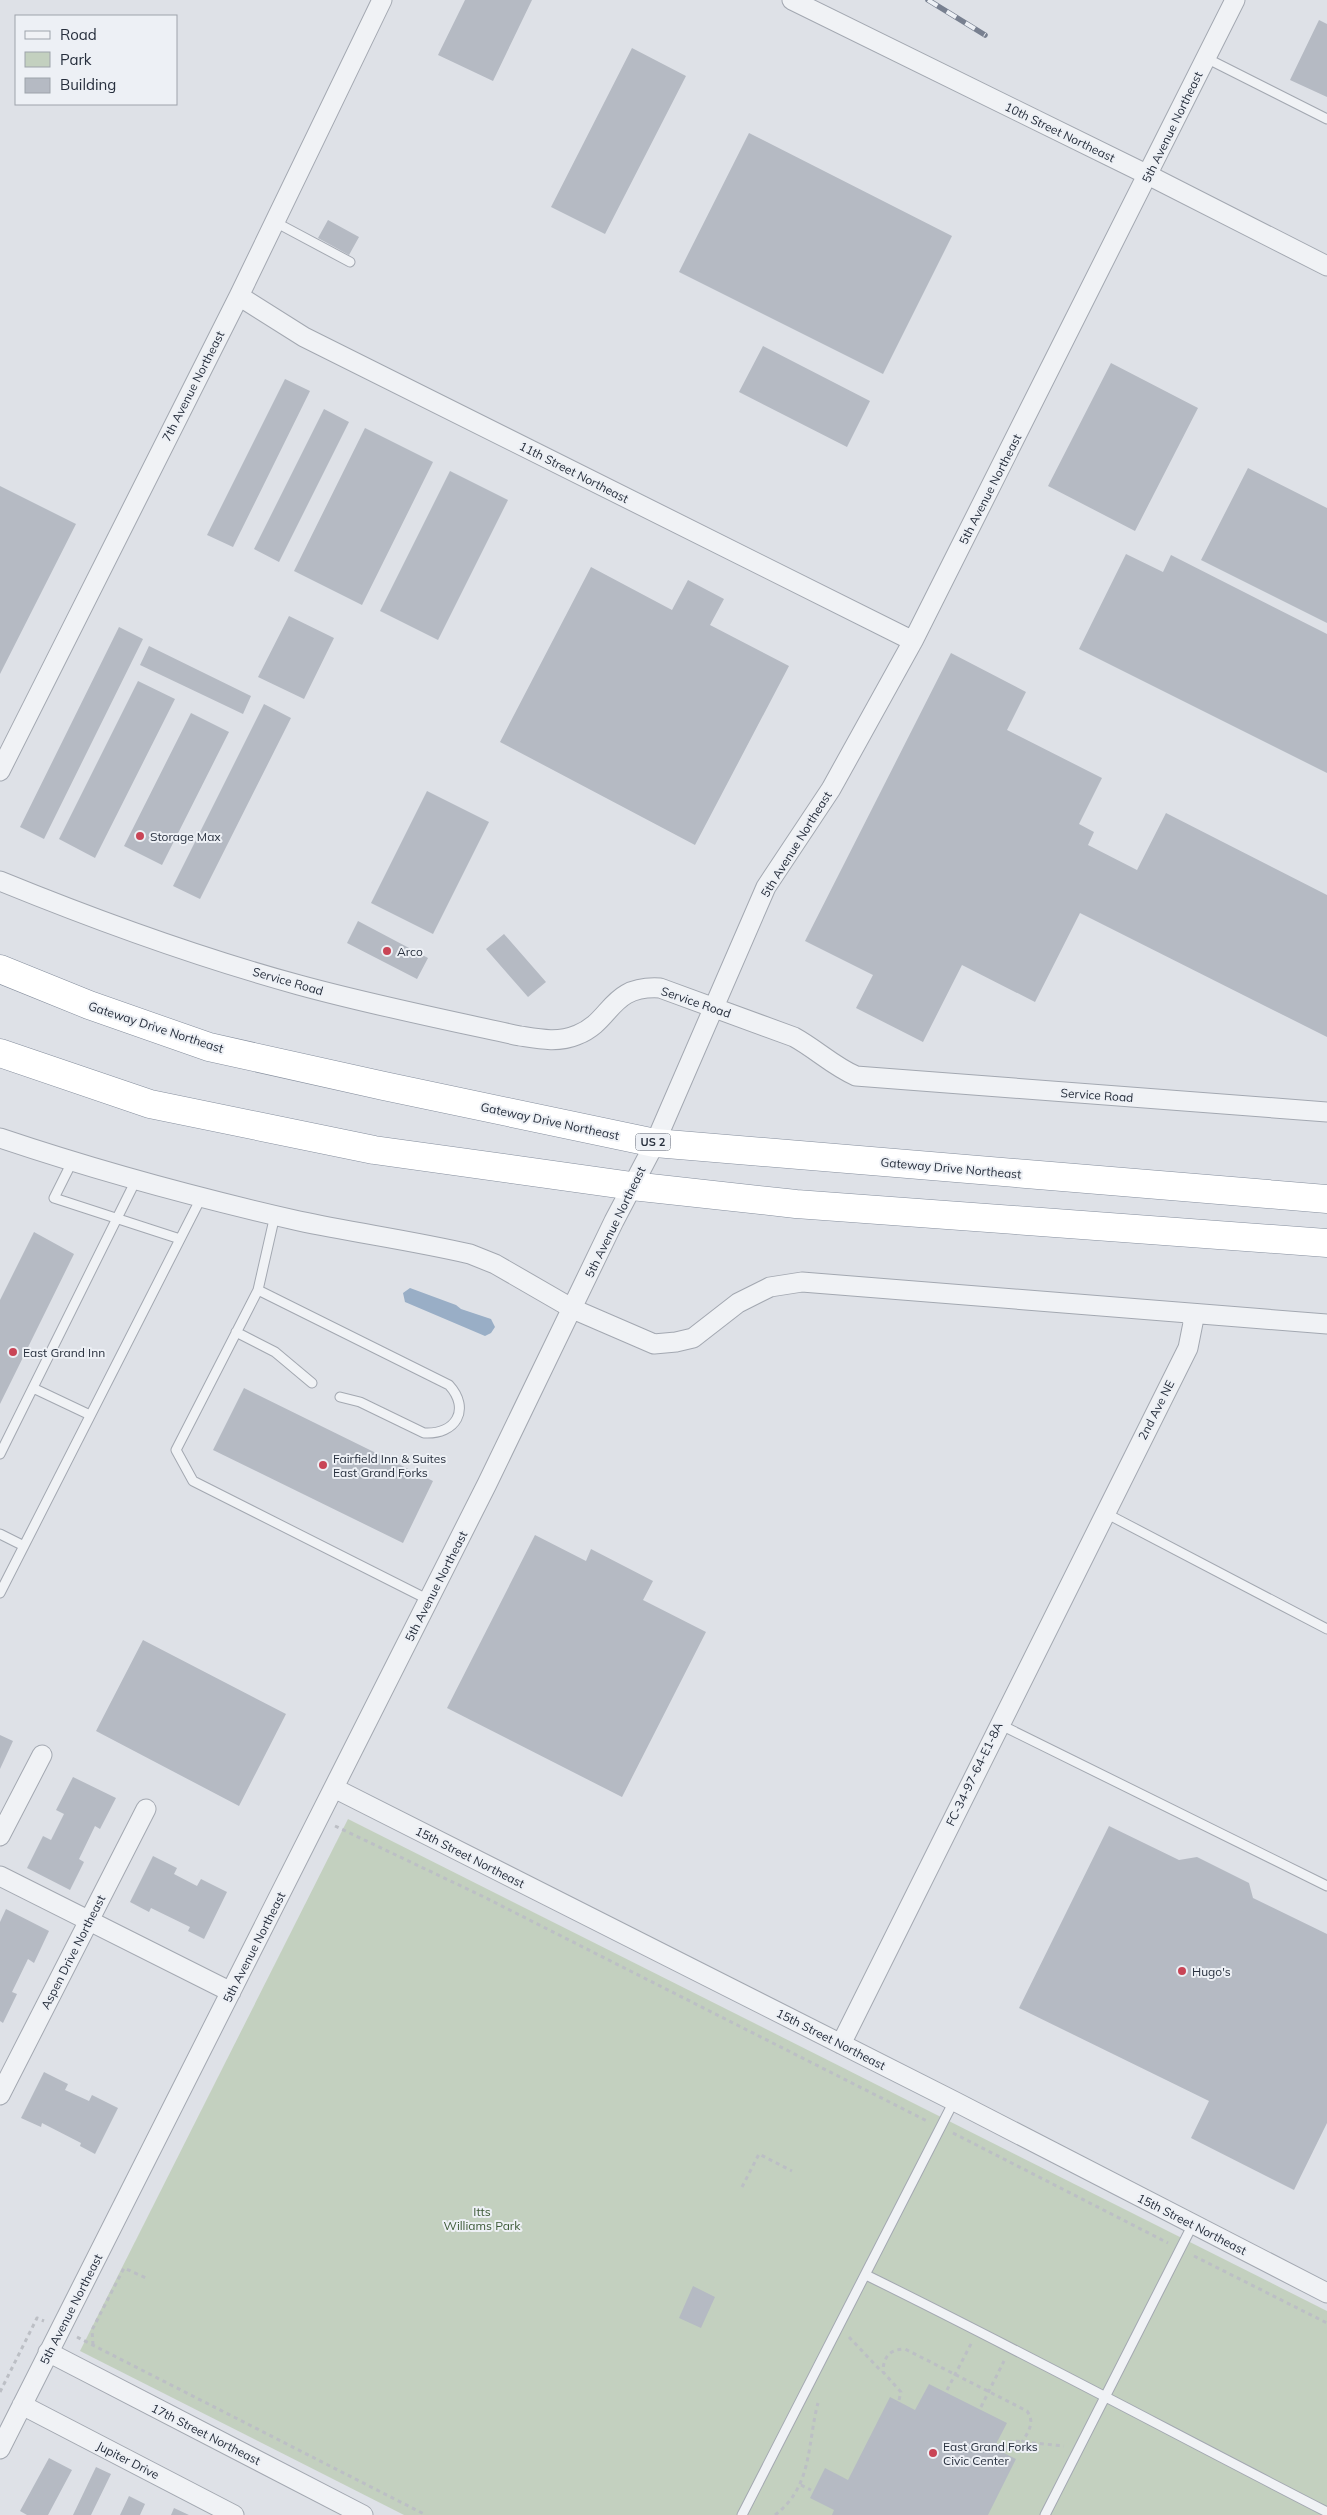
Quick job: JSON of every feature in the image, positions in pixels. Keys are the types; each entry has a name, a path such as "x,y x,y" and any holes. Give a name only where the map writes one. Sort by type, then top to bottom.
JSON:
{"highway":[{"name":"Gateway Drive Northeast","path":"0,969 89,1005 209,1047 655,1143 1327,1199"},
{"path":"0,1053 150,1104 374,1150 632,1186 796,1204 1327,1243"}],"street":[{"name":"7th Avenue Northeast","path":"0,771 239,296 382,0"},
{"name":"10th Street Northeast","path":"792,0 1148,175 1327,266"},
{"name":"5th Avenue Northeast","path":"0,2448 6,2422 22,2406 429,1600 632,1186 655,1143 766,887 831,789 913,641 1234,0"},
{"name":"11th Street Northeast","path":"239,296 274,320 312,341 913,641"},
{"name":"Service Road","path":"0,880 70,910 193,953 300,985 520,1036 551,1040 578,1035 598,1021 622,996 648,987 672,991 794,1037 813,1047 839,1069 856,1076 1327,1112"},
{"path":"0,1138 72,1162 201,1198 275,1215 470,1254 495,1264 573,1309 654,1344 693,1338 738,1303 770,1287 802,1282 1327,1324"},
{"name":"2nd Ave NE","path":"1108,1505 1188,1348 1193,1323 1190,1313"},
{"name":"FC-34-97-64-E1-8A","path":"840,2044 1108,1505"},
{"path":"0,1836 42,1755"},
{"name":"15th Street Northeast","path":"334,1788 954,2101 1327,2293"},
{"name":"Aspen Drive Northeast","path":"0,2095 146,1809"},
{"path":"0,1876 231,1992"},
{"name":"17th Street Northeast","path":"48,2352 363,2515"},
{"name":"Jupiter Drive","path":"22,2406 234,2515"}],"lane":[{"path":"1206,58 1327,119"},
{"path":"275,222 350,262"},
{"path":"72,1162 54,1198 180,1239"},
{"path":"0,1454 136,1180"},
{"path":"0,1593 201,1198"},
{"path":"275,1215 258,1290 176,1450 193,1481 429,1600"},
{"path":"258,1290 450,1385 458,1394 461,1407 455,1421 446,1430 430,1434 424,1433 360,1402 340,1397"},
{"path":"236,1332 275,1352 312,1383"},
{"path":"33,1388 90,1415"},
{"path":"1108,1505 1107,1512 1111,1516 1327,1629"},
{"path":"0,1534 24,1546"},
{"path":"999,1724 1327,1886"},
{"path":"742,2515 954,2101"},
{"path":"1045,2515 1193,2224"},
{"path":"866,2275 1012,2346 1105,2398 1327,2512"}],"path":[{"path":"319,1818 482,1896 1327,2323"},
{"path":"742,2187 759,2154 792,2171"},
{"path":"93,2346 92,2330 124,2268 146,2278"},
{"path":"0,2392 37,2318 426,2515"},
{"path":"837,2330 848,2336 902,2392 899,2400"},
{"path":"946,2390 979,2330"},
{"path":"981,2408 1012,2346"},
{"path":"883,2372 884,2359 890,2352 905,2349 989,2391 1027,2411 1031,2416 1029,2431 1022,2442"},
{"path":"775,2515 784,2508 800,2484 810,2458 816,2409 821,2396"},
{"path":"1005,2450 1009,2442 1079,2448"},
{"path":"800,2484 811,2490"}],"green space":[{"name":"Itts Williams Park","path":"348,1819 1327,2311 1327,2509 1324,2515 404,2515 80,2351"}],"water":[{"path":"410,1288 491,1319 495,1327 491,1333 485,1336 405,1302 403,1293"}],"building":[{"path":"465,0 532,0 493,81 438,55"},
{"path":"1319,20 1327,24 1327,97 1290,80"},
{"path":"632,48 686,76 605,234 551,207"},
{"path":"749,133 952,236 883,374 679,272"},
{"path":"328,220 359,237 349,255 318,238"},
{"path":"763,346 870,401 847,447 739,392"},
{"path":"1111,363 1198,408 1135,531 1048,486"},
{"path":"285,379 310,391 233,547 207,535"},
{"path":"324,409 349,422 279,562 254,549"},
{"path":"365,428 433,462 362,605 294,571"},
{"path":"1248,468 1327,508 1327,623 1201,560"},
{"path":"450,471 508,500 438,640 380,611"},
{"path":"0,486 76,524 0,674"},
{"path":"1126,554 1163,572 1171,555 1327,634 1327,773 1079,649"},
{"path":"591,567 672,610 688,580 724,599 710,625 789,666 695,845 500,742"},
{"path":"289,616 334,638 304,699 258,677"},
{"path":"119,627 143,639 44,839 20,827"},
{"path":"149,646 251,696 243,714 140,665"},
{"path":"951,653 1026,692 1007,730 1102,778 1079,824 1094,832 1088,845 1137,870 1166,813 1327,895 1327,1037 1080,913 1035,1002 962,965 923,1042 856,1008 873,975 805,941"},
{"path":"138,681 175,699 95,858 59,839"},
{"path":"264,704 291,718 200,899 173,886"},
{"path":"191,713 229,732 162,865 124,846"},
{"path":"427,791 489,822 433,934 371,903"},
{"name":"Arco","path":"358,921 428,958 417,979 347,943"},
{"path":"504,934 546,982 528,997 486,949"},
{"name":"East Grand Inn","path":"34,1232 74,1254 0,1404 0,1300"},
{"name":"Fairfield Inn & Suites East Grand Forks","path":"244,1388 433,1481 403,1543 213,1450"},
{"path":"535,1535 586,1561 591,1549 653,1581 643,1600 706,1632 622,1797 447,1708"},
{"path":"143,1640 286,1714 239,1806 96,1731"},
{"path":"0,1735 13,1741 0,1769"},
{"path":"73,1777 116,1798 100,1829 95,1826 79,1859 84,1862 70,1890 27,1868 43,1836 51,1840 64,1814 56,1810"},
{"name":"Hugo's","path":"1109,1826 1179,1860 1197,1857 1249,1883 1253,1898 1327,1934 1327,2123 1294,2190 1191,2138 1209,2101 1019,2008"},
{"path":"153,1856 177,1868 174,1874 197,1886 201,1879 227,1892 204,1939 188,1931 190,1927 151,1908 149,1912 130,1902"},
{"path":"6,1909 49,1931 34,1963 28,1959 12,1992 17,1994 3,2023 0,2021 0,1922"},
{"path":"44,2072 68,2084 65,2090 89,2101 92,2095 118,2108 95,2154 80,2146 81,2143 42,2123 41,2127 21,2118"},
{"path":"693,2286 715,2297 701,2328 679,2318"},
{"name":"East Grand Forks Civic Center","path":"929,2384 1007,2423 994,2448 1016,2459 988,2515 832,2515 834,2510 810,2498 825,2468 848,2480 890,2397 915,2410"},
{"path":"49,2458 72,2470 48,2515 27,2515 20,2511"},
{"path":"96,2467 111,2474 91,2515 73,2515"},
{"path":"129,2496 145,2504 140,2515 120,2515"},
{"path":"174,2508 189,2515 171,2515"}],"railway":[{"path":"928,0 985,35"}],"place":[{"name":"Storage Max","path":"140,836"},
{"name":"Arco","path":"387,951"},
{"name":"East Grand Inn","path":"13,1352"},
{"name":"Fairfield Inn & Suites East Grand Forks","path":"323,1465"},
{"name":"Hugo's","path":"1182,1971"},
{"name":"East Grand Forks Civic Center","path":"933,2453"}]}
